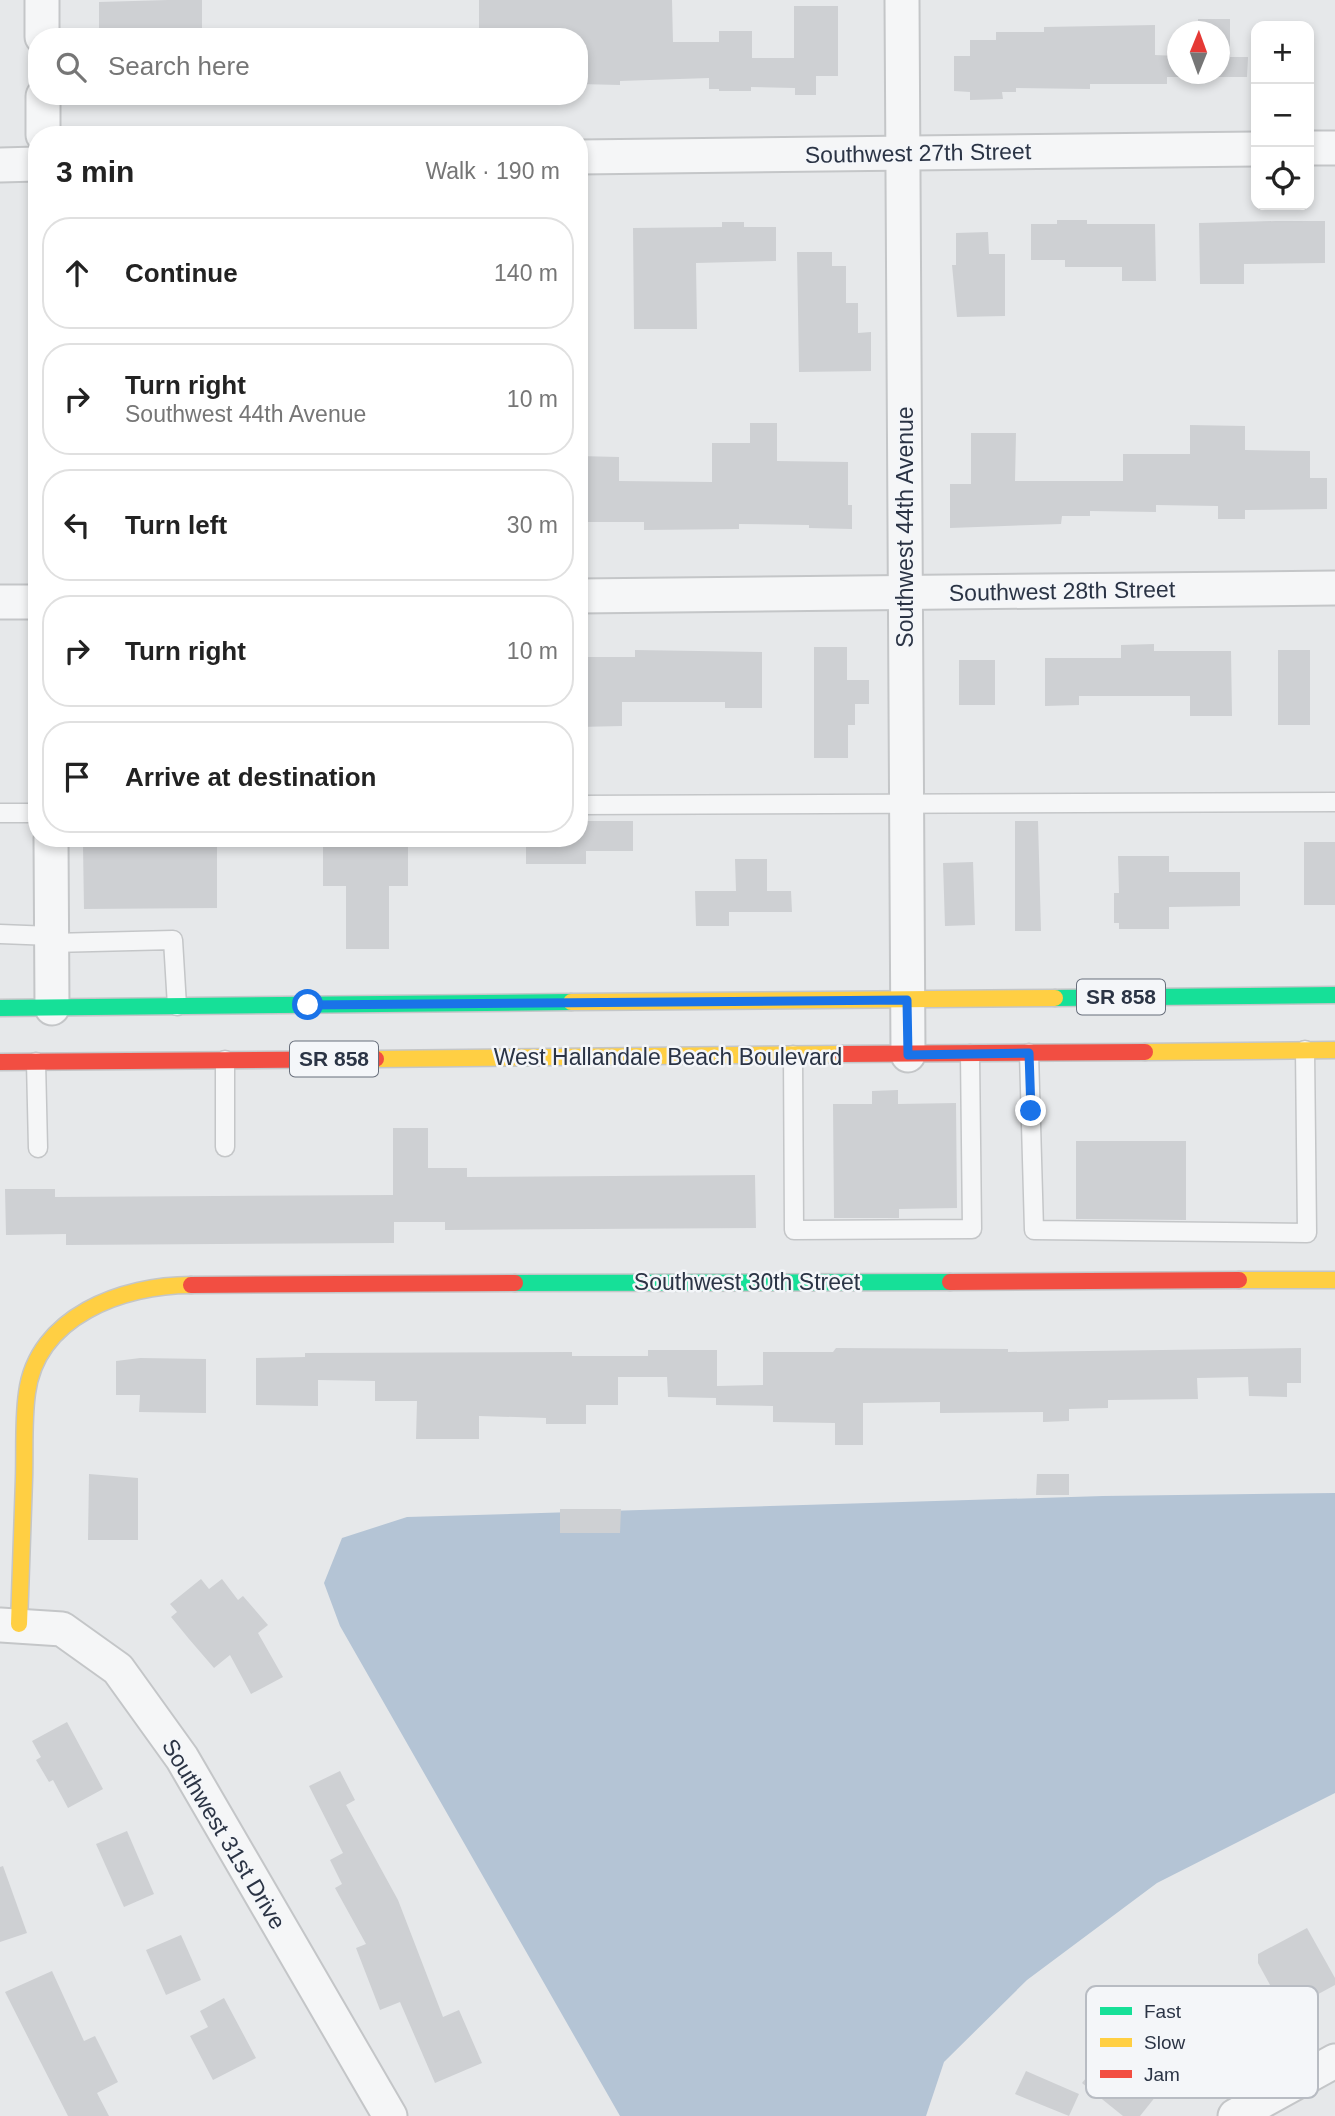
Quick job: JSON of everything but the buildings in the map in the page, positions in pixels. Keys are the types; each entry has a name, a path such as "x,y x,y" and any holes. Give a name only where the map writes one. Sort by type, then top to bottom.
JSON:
{"main road":[{"name":"SR 858","path":"0,1008 1335,995"},
{"path":"299,1023 332,1005"},
{"path":"21,1023 52,1008"},
{"path":"61,1061 83,1046"},
{"name":"West Hallandale Beach Boulevard","path":"0,1062 1335,1050"},
{"name":"Southwest 30th Street","path":"9,1624 27,1391 44,1348 67,1322 106,1300 159,1285 1335,1280"}],"street":[{"path":"42,0 42,28"},
{"name":"Southwest 44th Avenue","path":"902,0 908,1055"},
{"path":"43,105 43,126"},
{"path":"1314,148 1335,148"},
{"name":"Southwest 27th Street","path":"588,157 1251,149"},
{"path":"0,165 28,164"},
{"name":"Southwest 28th Street","path":"588,596 1335,588"},
{"path":"0,602 28,602"},
{"path":"51,847 52,1008"},
{"name":"Southwest 31st Drive","path":"9,1624 62,1629 118,1669 182,1758 390,2116"},
{"path":"1318,2070 1335,2061"},
{"path":"1236,2116 1268,2098"}],"lane":[{"path":"588,805 1335,802"},
{"path":"0,813 28,813"},
{"path":"0,934 52,939 173,940 177,1006"},
{"path":"1029,1053 1034,1230 1307,1233 1304,1050"},
{"path":"793,1055 794,1230 972,1229 970,1054"},
{"path":"225,1060 225,1147"},
{"path":"36,1062 38,1148"}],"water":[{"path":"1335,1493 1335,1793 1157,1883 1027,1980 944,2062 926,2116 620,2116 340,1626 324,1583 342,1538 407,1517 1103,1496"}],"traffic: fast":[{"path":"1055,998 1335,995"},
{"path":"0,1008 571,1002"},
{"path":"515,1283 950,1282"}],"traffic: slow":[{"path":"571,1002 1055,998"},
{"path":"1145,1052 1335,1050"},
{"path":"376,1059 842,1054"},
{"path":"1239,1280 1335,1280"},
{"path":"19,1624 25,1414 34,1366 47,1344 65,1325 87,1310 138,1291 191,1285"}],"traffic: jam":[{"path":"842,1054 1145,1052"},
{"path":"0,1062 376,1059"},
{"path":"950,1282 1239,1280"},
{"path":"191,1285 515,1283"}],"route":[{"path":"308,1005 907,1000 908,1055 1029,1053 1031,1111"}]}
